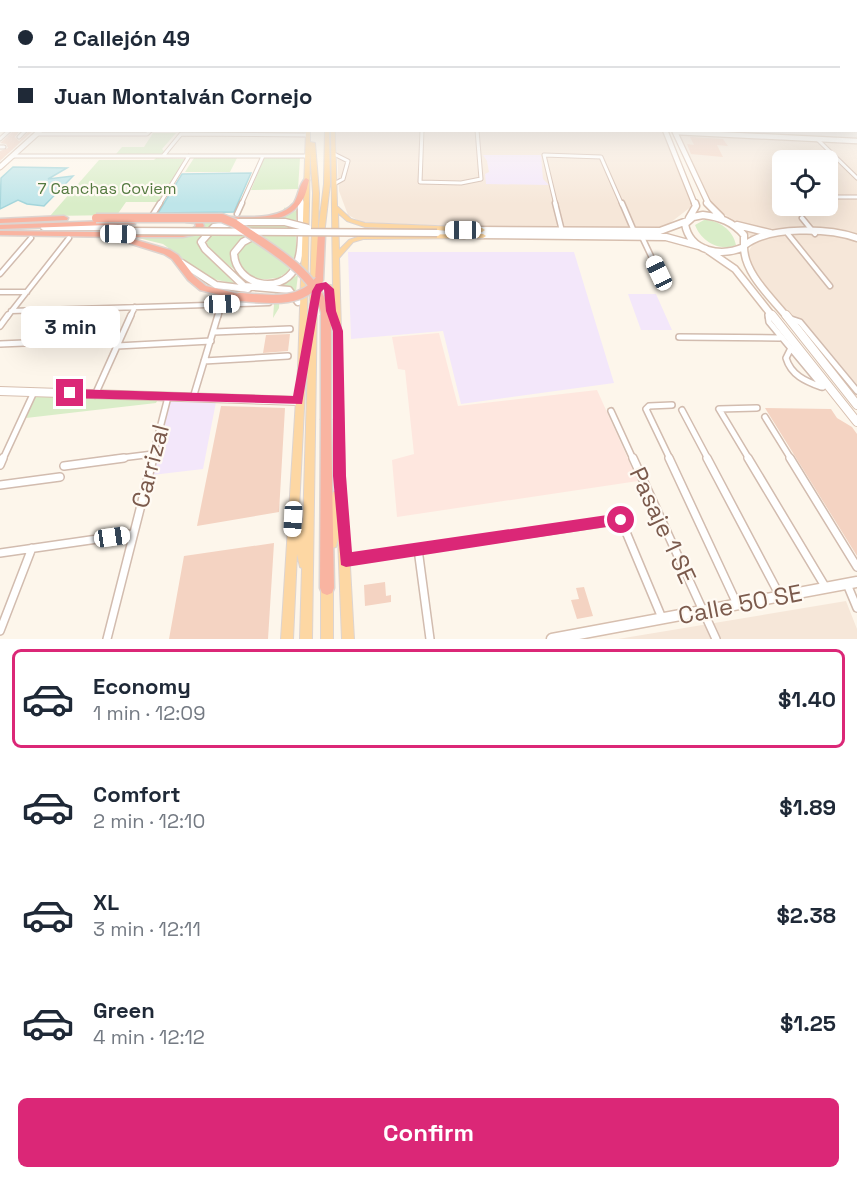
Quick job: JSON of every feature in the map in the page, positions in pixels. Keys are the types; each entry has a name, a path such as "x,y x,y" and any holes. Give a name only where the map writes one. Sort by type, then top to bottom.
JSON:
{"highway":[{"path":"1,229 269,217 292,208 301,196 306,180"},
{"path":"1,229 96,218 222,218 234,223 303,276 318,292 325,309 327,588"},
{"path":"71,236 183,235 194,232 200,226 198,221 189,220"},
{"path":"1,229 141,242 175,257 203,288 240,297 285,298 302,295 313,288 319,280 321,235"}],"main road":[{"path":"0,167 25,145"},
{"path":"302,368 307,145"},
{"path":"306,639 316,193 310,145"},
{"path":"321,235 328,166 327,145"},
{"path":"334,145 339,476 346,560 348,639"},
{"path":"671,145 696,206 685,231 702,248 728,253 745,246 756,237 779,234 846,234 857,238"},
{"path":"680,145 707,203 744,235 744,256 750,270 857,405"},
{"path":"306,180 312,162"},
{"path":"328,166 334,184"},
{"path":"272,232 258,234 243,242 234,253 239,272 248,280 276,282 288,277 296,266 301,196"},
{"path":"335,207 349,220 365,225 483,233"},
{"path":"336,257 351,241 363,237 667,230 703,216 779,234"},
{"path":"258,289 240,284 202,246 204,235 214,226 239,222 285,222 308,228"},
{"path":"1,229 308,228 483,233"},
{"path":"42,233 124,229 272,232 436,231"},
{"path":"563,233 676,238 702,248 730,264 857,422"},
{"path":"175,257 216,285 289,290 298,302 303,315"},
{"path":"286,639 298,401 318,287 328,286 331,311 338,331"},
{"path":"0,391 298,401"},
{"path":"327,638 327,588 339,476"},
{"path":"294,496 307,581"},
{"name":"Calle 50 SE","path":"552,639 852,583"}],"street":[{"path":"163,156 172,145"},
{"path":"421,145 420,182 475,182 482,178 479,145"},
{"path":"823,145 856,177"},
{"path":"334,154 348,161 343,178 334,184"},
{"path":"563,233 544,155 601,157 634,231"},
{"path":"12,156 306,156"},
{"path":"149,221 189,156"},
{"path":"237,214 263,156"},
{"path":"838,197 857,197"},
{"path":"802,218 815,234"},
{"path":"788,234 830,286"},
{"path":"1,324 71,236"},
{"path":"642,237 659,273"},
{"path":"0,274 31,238"},
{"path":"0,292 27,292"},
{"path":"11,311 269,303"},
{"path":"193,398 222,304"},
{"path":"95,394 135,307"},
{"path":"770,312 766,318 780,338 823,387"},
{"path":"788,319 800,322 857,391"},
{"path":"214,332 290,329"},
{"path":"679,337 780,338"},
{"path":"0,344 120,339"},
{"path":"117,346 211,341"},
{"path":"790,350 786,358 791,370 805,381 832,391"},
{"path":"204,361 288,356"},
{"path":"0,465 34,392"},
{"name":"Carrizal","path":"107,639 168,397"},
{"path":"672,405 646,408 737,604"},
{"path":"757,408 719,409 826,588"},
{"path":"682,410 780,596"},
{"name":"Pasaje 1 SE","path":"611,411 716,639"},
{"path":"765,417 857,567"},
{"path":"64,466 153,454"},
{"path":"0,485 60,477"},
{"path":"346,560 621,520 662,618"},
{"path":"0,553 132,534"},
{"path":"0,631 32,548"},
{"path":"418,549 430,639"},
{"path":"852,583 857,608"}],"shaded area":[{"path":"337,145 668,145 692,206 670,223 657,228 471,227 361,222 348,215 339,191"},
{"path":"683,145 857,145 857,398 752,268 746,257 754,241 741,224 713,208"},
{"path":"483,155 541,155 543,179 549,185 486,184 485,174 489,172"},
{"path":"348,252 574,252 614,383 461,404 443,331 351,339"},
{"path":"628,294 656,294 672,330 641,330"},
{"path":"439,333 458,406 597,390 638,481 397,517 392,460 414,454 405,370 398,369 392,337"},
{"path":"169,401 216,402 203,469 152,475"},
{"path":"846,601 857,629 857,639 618,639"}],"green space":[{"path":"145,145 166,145 162,149 164,151 162,155 116,154 122,147 144,147"},
{"name":"7 Canchas Coviem","path":"156,158 186,159 158,202 126,202 117,215 50,216 99,160 154,160"},
{"path":"194,158 237,158 230,172 185,172"},
{"path":"264,158 300,158 298,189 251,190"},
{"path":"285,207 287,215 297,210 296,222 286,219 285,224 295,227 296,248 291,267 281,276 281,284 298,275 296,291 280,286 279,308 273,318 276,278 258,279 236,270 211,249 206,238 220,227 229,224 265,221 273,218"},
{"path":"202,220 223,221 202,235 201,248 235,284 209,278 163,244 130,236 185,237 202,228"},
{"path":"704,220 715,222 729,230 736,245 723,247 711,244 695,225"},
{"path":"35,395 157,401 156,403 26,418"}],"water":[{"path":"13,167 67,168 48,179 73,176 44,206 27,204 18,200 0,209 1,178"},
{"path":"251,173 234,212 158,213 182,174"}],"building":[{"path":"6,145 18,145 0,161 0,151 8,148"},
{"path":"687,145 727,145 728,146 717,145 723,157 691,154"},
{"path":"290,334 288,351 263,353 266,335"},
{"path":"221,406 285,408 279,512 197,526"},
{"path":"765,408 831,409 837,418 852,427 857,434 857,556"},
{"path":"274,543 268,639 169,639 184,556"},
{"path":"385,582 386,596 391,595 391,602 365,606 364,585"},
{"path":"584,587 593,616 577,619 571,600 579,599 576,588"}],"route":[{"path":"70,393 298,401 316,291 318,287 324,285 330,289 331,311 338,331 339,476 346,560 621,520"}]}
